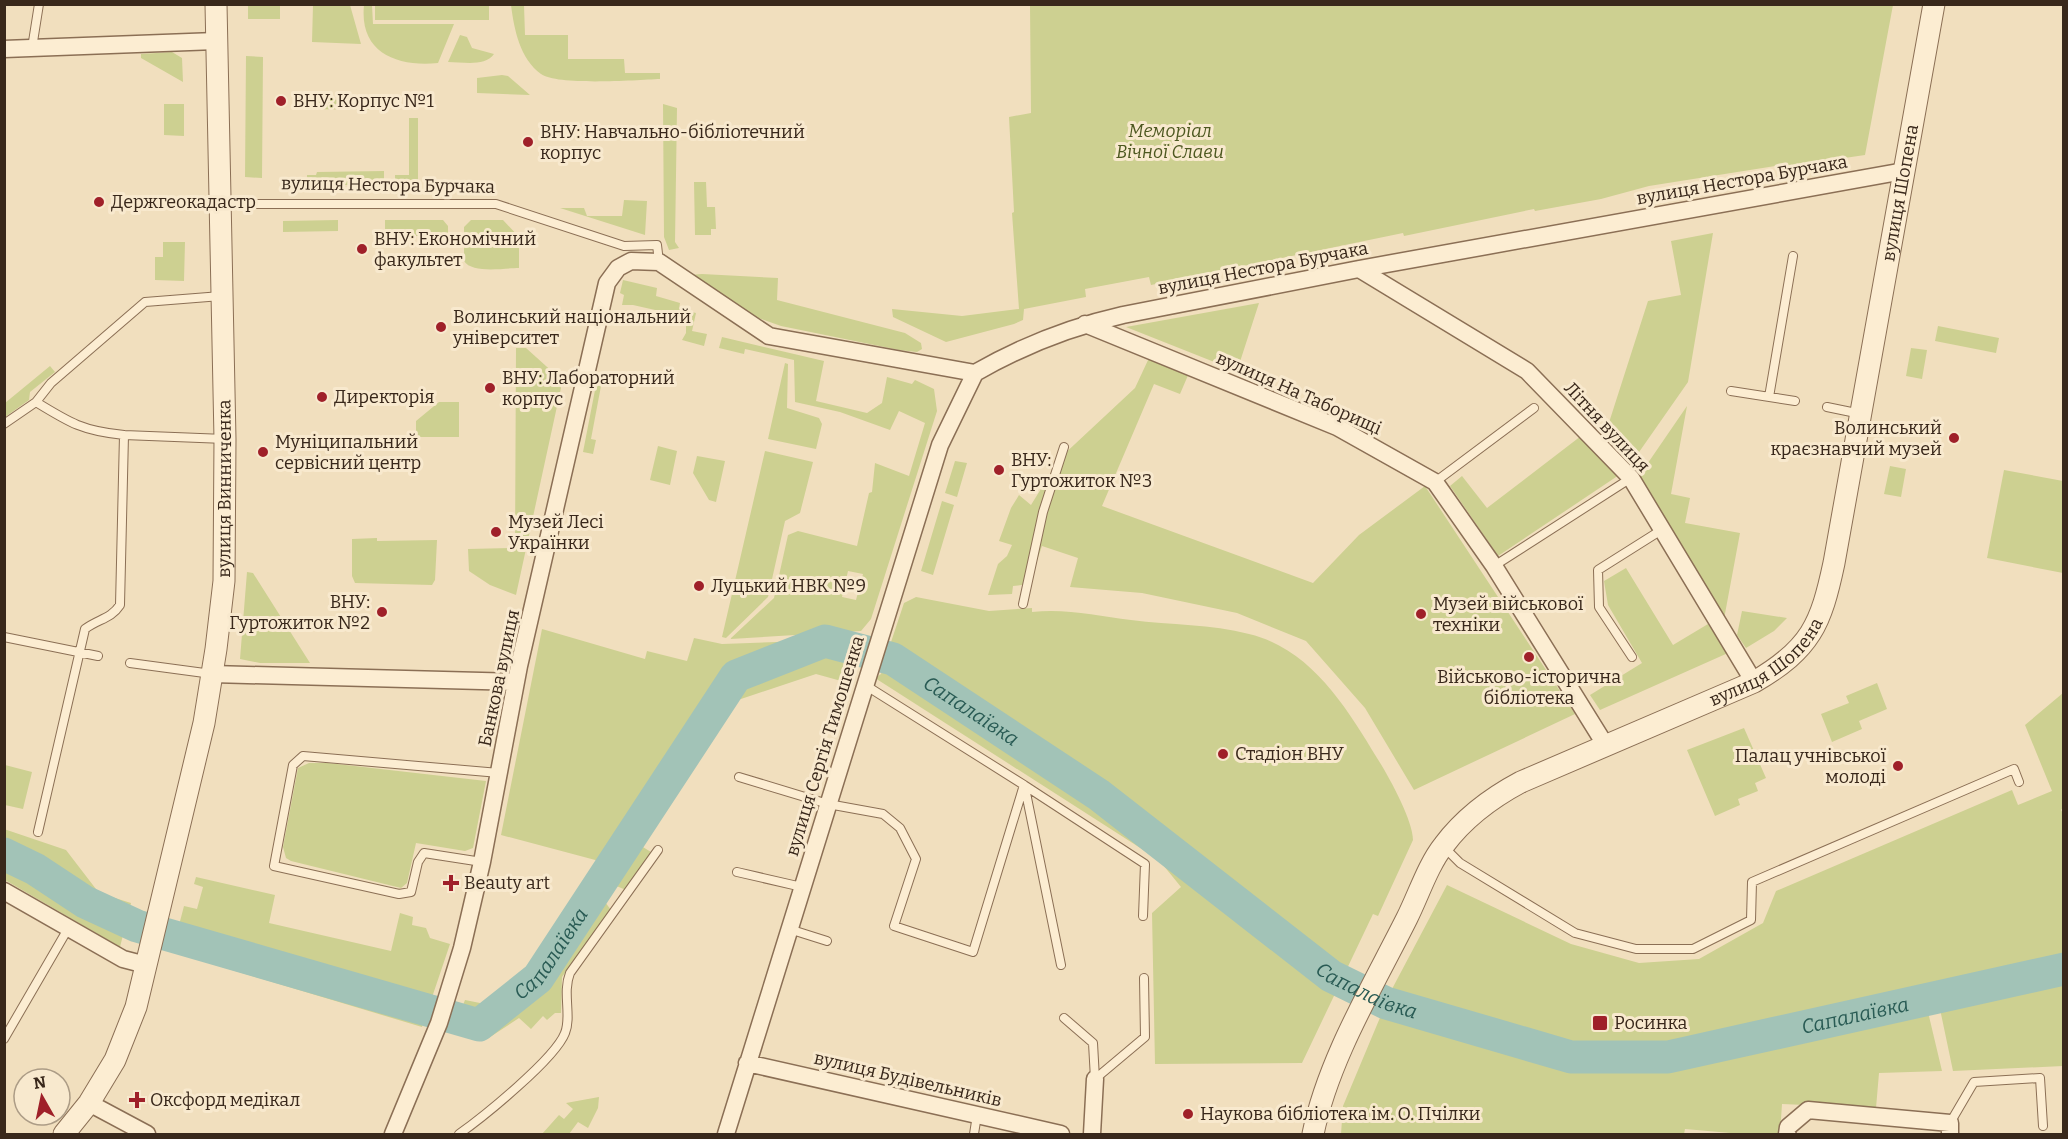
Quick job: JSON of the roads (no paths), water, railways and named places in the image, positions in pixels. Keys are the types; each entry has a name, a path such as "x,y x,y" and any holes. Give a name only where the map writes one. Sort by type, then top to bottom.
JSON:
{"street":[{"name":"вулиця Винниченка","path":"64,1134 89,1103 115,1060 128,1030 204,723 212,674 224,581 225,439 216,4"},
{"name":"вулиця Шопена","path":"1313,1134 1320,1099 1343,1047 1443,846 1488,800 1521,782 1754,682 1778,668 1795,654 1820,618 1834,563 1934,4"},
{"path":"4,49 216,40"},
{"name":"вулиця Нестора Бурчака","path":"975,373 1015,350 1085,324 1359,269 1904,171"},
{"name":"Банкова вулиця","path":"393,1134 441,1016 462,948 482,862 516,682 607,283 618,268 631,261 659,262"},
{"path":"659,262 769,336 975,373"},
{"name":"Літня вулиця","path":"1359,269 1527,371 1631,478 1754,682"},
{"name":"вулиця На Таборищі","path":"1085,324 1337,427 1435,482 1494,566 1606,746"},
{"name":"вулиця Сергія Тимошенка","path":"726,1134 788,928 940,445 975,373"},
{"path":"212,674 516,682"},
{"path":"4,891 123,959 148,956"},
{"name":"вулиця Будівельників","path":"747,1063 1061,1134"},
{"path":"1092,1134 1095,1079"},
{"path":"89,1103 147,1134"},
{"path":"1787,1134 1788,1127 1808,1110 1950,1129"}],"lane":[{"path":"32,48 39,4"},
{"name":"вулиця Нестора Бурчака","path":"219,204 496,204 624,246 657,245 659,262"},
{"path":"1769,397 1793,256"},
{"path":"4,424 36,402 51,383 145,302 221,296"},
{"path":"1731,391 1795,401"},
{"path":"36,402 74,426 124,435 225,439"},
{"path":"1827,407 1861,414"},
{"path":"1435,482 1534,408"},
{"path":"38,832 85,629 95,622 114,615 120,605 124,435"},
{"path":"1023,604 1043,512 1064,447"},
{"path":"1494,566 1631,478"},
{"path":"1632,657 1599,607 1598,570 1663,529"},
{"path":"4,637 98,656"},
{"path":"130,663 212,674"},
{"path":"867,678 1145,864 1143,916"},
{"path":"482,862 424,853 418,862 411,892 399,894 274,866 293,765 303,756 499,773"},
{"path":"1443,846 1461,863 1575,933 1636,949 1693,949 1751,920 1752,882 2014,769 2019,782"},
{"path":"739,777 828,804 883,814 900,828 916,859 894,926 973,952 1024,785"},
{"path":"1024,785 1060,965"},
{"path":"459,1134 536,1071 563,1037 566,1029 565,994 570,973 658,850"},
{"path":"737,872 802,887"},
{"path":"4,1039 69,927"},
{"path":"788,928 827,941"},
{"path":"1095,1079 1146,1037 1144,978"},
{"path":"1064,1018 1094,1043 1095,1079"},
{"path":"1950,1129 1974,1082 2040,1078 2043,1126"},
{"path":"974,1134 977,1114"}],"waterway":[{"name":"Сапалаївка","path":"4,854 35,869 85,902 137,926 479,1025 538,978 736,676 825,641 893,659 1099,795 1331,976 1386,1003 1571,1057 1668,1057 2064,969"}],"place":[{"name":"ВНУ: Корпус №1","path":"281,101"},
{"name":"ВНУ: Навчально-бібліотечний корпус","path":"528,142"},
{"name":"Держгеокадастр","path":"99,202"},
{"name":"ВНУ: Економічний факультет","path":"362,249"},
{"name":"Волинський національний університет","path":"441,327"},
{"name":"ВНУ: Лабораторний корпус","path":"490,388"},
{"name":"Директорія","path":"322,397"},
{"name":"Волинський краєзнавчий музей","path":"1954,438"},
{"name":"Муніципальний сервісний центр","path":"263,452"},
{"name":"ВНУ: Гуртожиток №3","path":"999,470"},
{"name":"Музей Лесі Українки","path":"496,532"},
{"name":"Луцький НВК №9","path":"699,586"},
{"name":"ВНУ: Гуртожиток №2","path":"382,612"},
{"name":"Музей військової техніки","path":"1421,614"},
{"name":"Військово-історична бібліотека","path":"1529,657"},
{"name":"Стадіон ВНУ","path":"1223,754"},
{"name":"Палац учнівської молоді","path":"1898,766"},
{"name":"Beauty art","path":"451,883"},
{"name":"Росинка","path":"1600,1023"},
{"name":"Оксфорд медікал","path":"137,1100"},
{"name":"Наукова бібліотека ім. О. Пчілки","path":"1188,1114"}],"park label":[{"name":"Меморіал Вічної Слави","path":"1170,141"}]}
